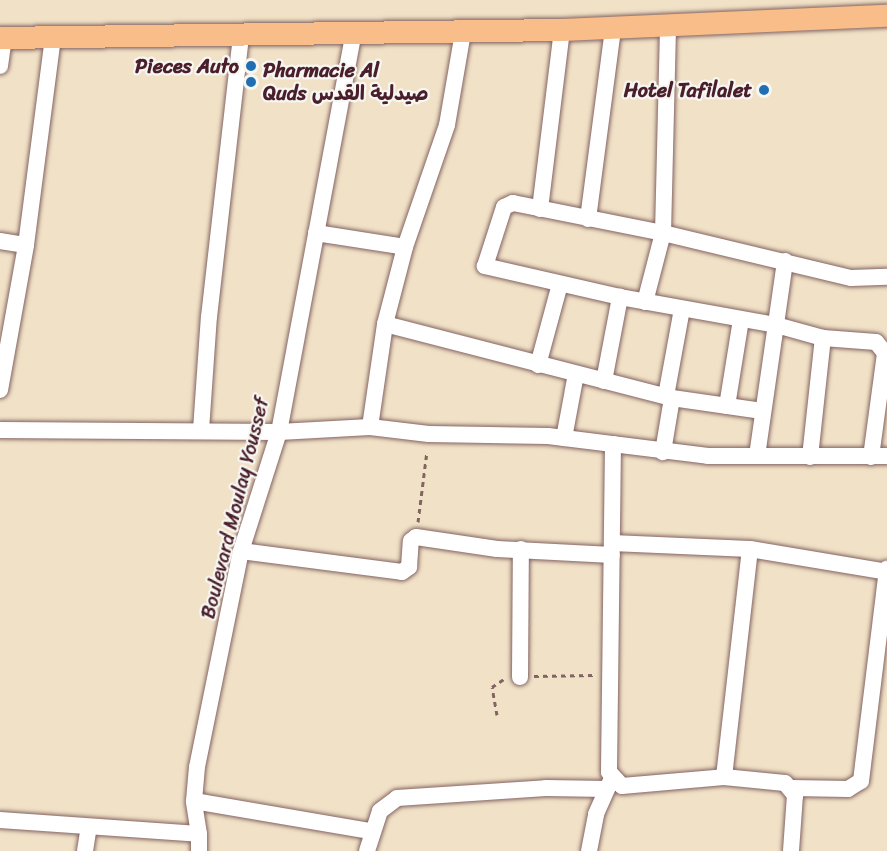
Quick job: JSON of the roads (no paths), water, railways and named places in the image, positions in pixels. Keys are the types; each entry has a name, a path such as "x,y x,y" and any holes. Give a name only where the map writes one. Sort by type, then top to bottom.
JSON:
{"main road":[{"path":"2,38 562,30 887,16"}],"street":[{"path":"645,302 663,233 668,26"},
{"path":"588,219 613,28"},
{"path":"540,208 562,30"},
{"path":"370,428 385,324 405,247 447,125 463,32"},
{"name":"Boulevard Moulay Youssef","path":"199,851 194,801 197,767 241,551 279,432 354,33"},
{"path":"201,430 209,317 241,34"},
{"path":"0,390 26,245 53,37"},
{"path":"0,66 2,38"},
{"path":"0,429 279,432 370,428 429,434 564,438 663,452 757,456 879,457 883,347 876,342 823,338 776,325 741,321 620,297 485,266 504,207 513,203 663,233 851,278 887,277"},
{"path":"316,233 405,247"},
{"path":"0,241 26,245"},
{"path":"757,456 785,261"},
{"path":"538,365 560,284"},
{"path":"604,381 620,297"},
{"path":"663,452 682,309"},
{"path":"727,406 741,321"},
{"path":"385,324 669,397 762,411"},
{"path":"810,457 823,338"},
{"path":"564,438 576,374"},
{"path":"589,851 596,814 610,784 613,444"},
{"path":"241,551 402,572 410,567 411,541 416,537 521,549 750,549 887,571 861,781 848,789 792,788 785,783 724,777 622,786 610,784 397,798 380,811 370,831 372,850"},
{"path":"520,676 521,549"},
{"path":"724,777 750,549"},
{"path":"791,851 796,811 792,788"},
{"path":"194,801 370,831"},
{"path":"0,819 199,834"},
{"path":"85,851 89,827"}],"place":[{"name":"Pieces Auto","path":"251,66"},
{"name":"Pharmacie Al Quds صيدلية القدس","path":"251,82"},
{"name":"Hotel Tafilalet","path":"764,90"}]}
